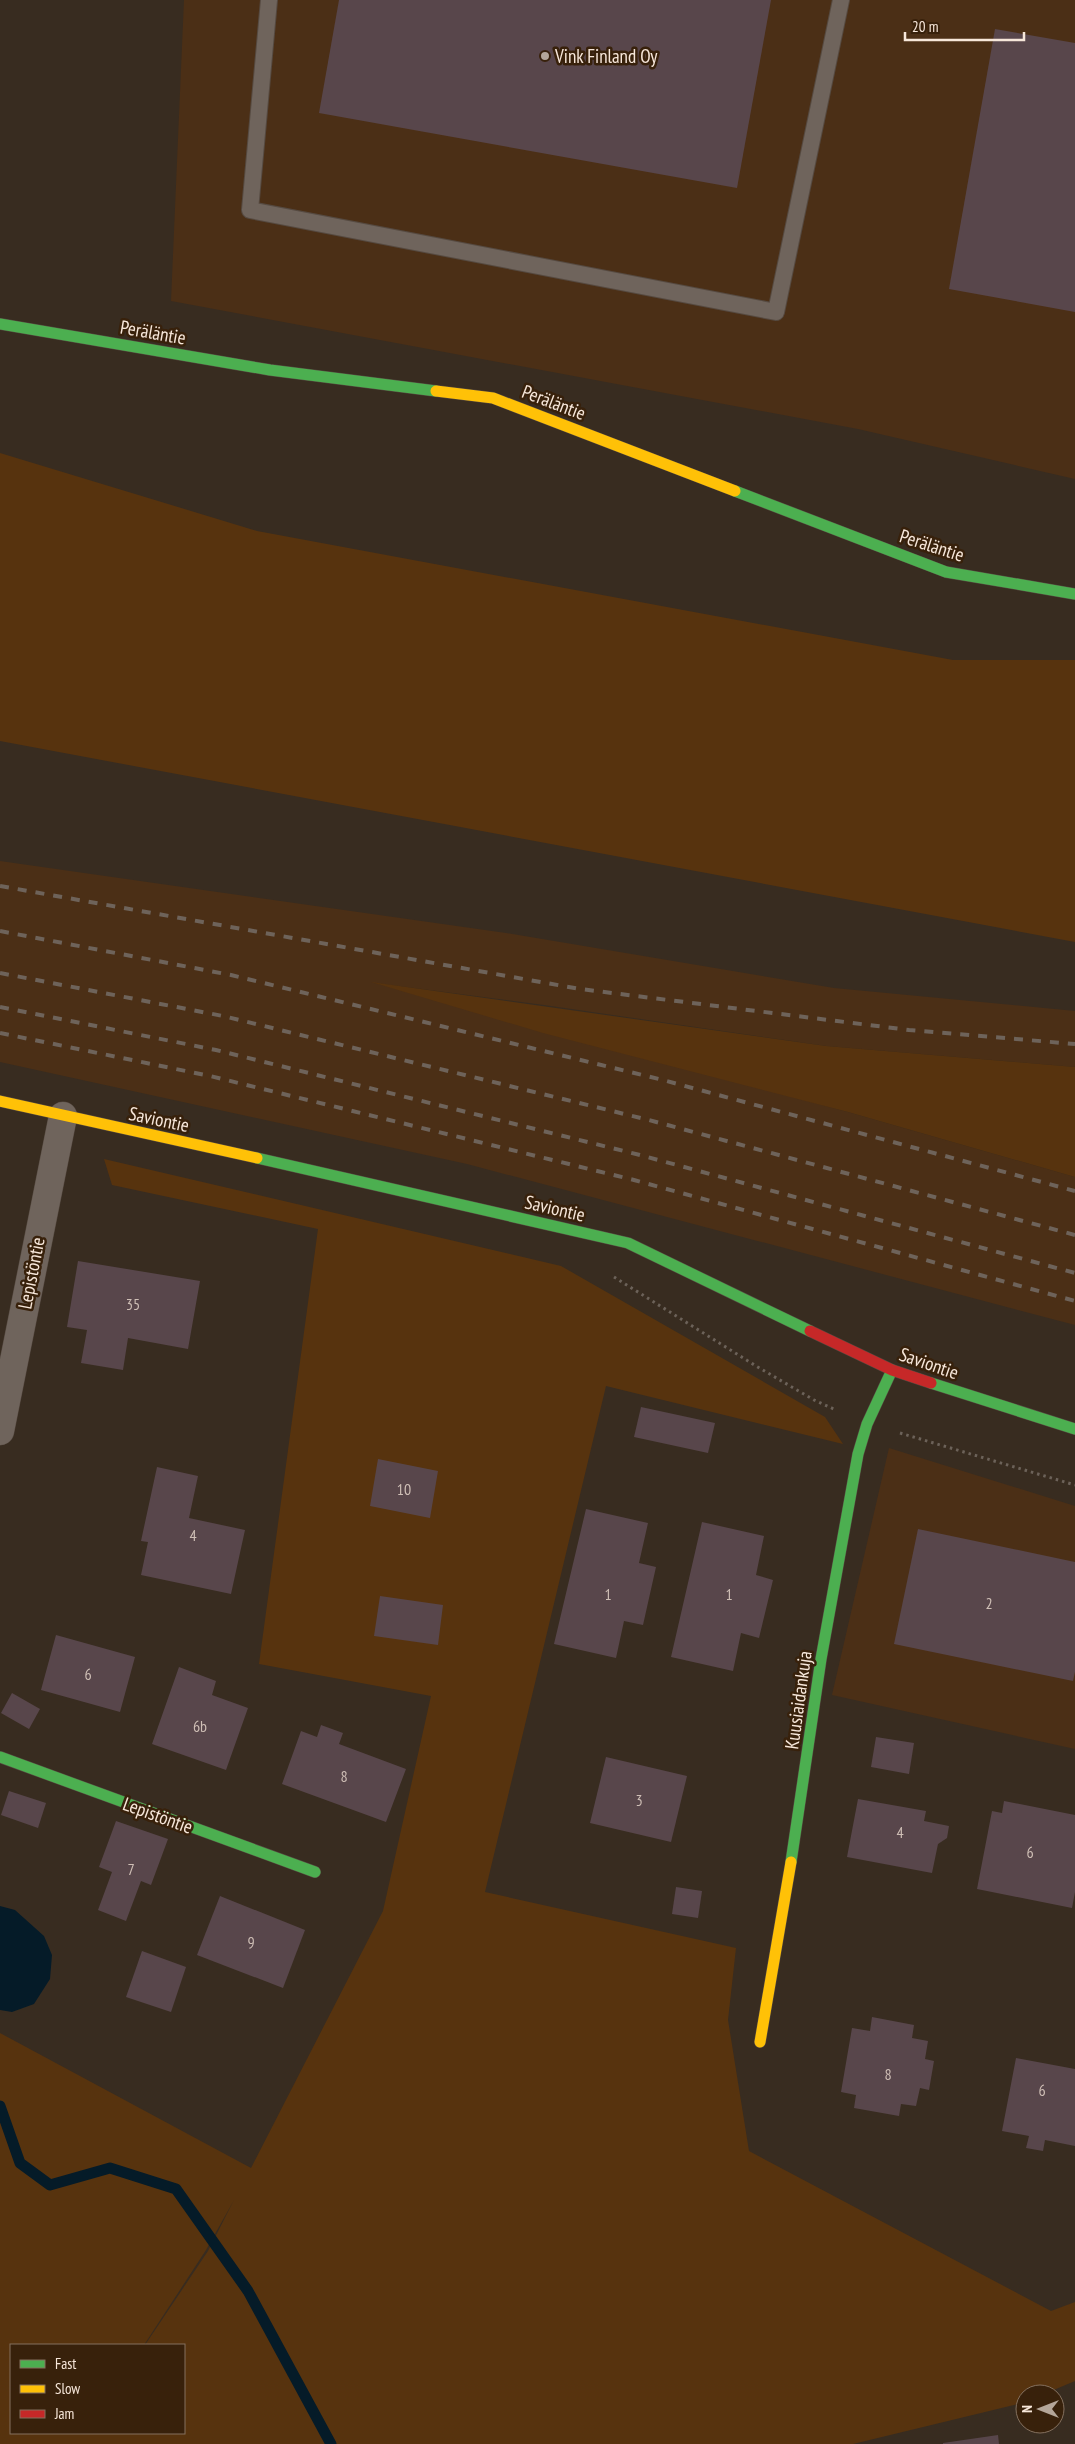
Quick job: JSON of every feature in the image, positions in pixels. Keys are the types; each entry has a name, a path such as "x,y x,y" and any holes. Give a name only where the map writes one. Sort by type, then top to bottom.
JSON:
{"street":[{"name":"Peräläntie","path":"0,324 270,370 493,398 946,572 1075,594"},
{"name":"Saviontie","path":"0,1101 456,1202 628,1244 892,1370 1075,1429"},
{"name":"Lepistöntie","path":"1,1422 63,1116"},
{"name":"Kuusiaidankuja","path":"760,2042 803,1789 821,1659 858,1454 868,1424 892,1370"},
{"name":"Lepistöntie","path":"0,1757 315,1872"}],"lane":[{"path":"269,0 250,210 776,312 841,0"}],"path":[{"path":"612,1276 814,1400 868,1424 1075,1485"}],"shaded area":[{"path":"184,0 1075,0 1075,479 858,429 171,301"},
{"path":"0,453 257,531 953,660 1075,660 1075,942 0,741"},
{"path":"0,861 506,933 834,988 1075,1011 1075,1067 826,1046 544,1005 375,983 848,1112 1075,1177 1075,1325 467,1164 0,1062"},
{"path":"371,982 826,1046 1075,1067 1075,1177 848,1112 543,1033"},
{"path":"104,1159 561,1266 825,1417 843,1444 606,1386 485,1892 736,1948 728,2020 749,2151 1051,2311 1075,2302 1075,2381 1065,2385 1015,2384 1015,2405 853,2444 0,2444 0,2033 251,2168 383,1911 431,1696 259,1664 318,1229 112,1185","holes":["234,2200 208,2251 146,2344 185,2344 185,2434 10,2434 10,2344 145,2344 206,2250"]},
{"path":"889,1448 1075,1506 1075,1749 832,1695"}],"water":[{"path":"0,1906 15,1910 44,1936 52,1955 50,1979 34,2004 12,2012 0,2010"}],"building":[{"name":"Vink Finland Oy","path":"339,0 771,0 737,188 319,113"},
{"path":"995,29 1075,43 1075,312 949,289"},
{"path":"78,1261 200,1281 188,1349 128,1338 123,1370 81,1363 87,1330 67,1327"},
{"path":"641,1407 715,1423 708,1453 634,1437"},
{"path":"378,1459 438,1471 430,1518 370,1506"},
{"path":"157,1467 198,1476 189,1518 245,1530 231,1594 141,1575 148,1542 141,1541"},
{"path":"586,1509 648,1523 639,1563 656,1567 643,1625 624,1621 616,1658 554,1644"},
{"path":"702,1522 764,1536 756,1575 773,1580 759,1638 741,1633 733,1671 671,1657"},
{"path":"918,1529 1075,1562 1075,1672 1073,1681 894,1644"},
{"path":"380,1596 443,1605 438,1645 374,1636"},
{"path":"56,1635 135,1657 120,1712 41,1690"},
{"path":"179,1667 216,1681 212,1695 248,1708 226,1770 152,1744"},
{"path":"12,1693 40,1709 29,1729 1,1713"},
{"path":"321,1725 343,1733 339,1744 406,1769 386,1822 282,1784 301,1731 317,1737"},
{"path":"876,1737 914,1743 909,1774 871,1767"},
{"path":"606,1757 687,1776 671,1842 590,1823"},
{"path":"9,1791 46,1803 38,1828 1,1815"},
{"path":"858,1799 926,1811 924,1821 949,1826 947,1838 938,1844 932,1873 847,1857"},
{"path":"1004,1801 1075,1815 1075,1892 1072,1908 977,1889 992,1811 1002,1813"},
{"path":"116,1821 168,1839 151,1885 141,1881 126,1921 98,1910 112,1872 99,1867"},
{"path":"676,1887 702,1891 698,1918 672,1914"},
{"path":"220,1896 305,1930 283,1988 197,1955"},
{"path":"142,1951 186,1967 171,2012 126,1997"},
{"path":"872,2017 914,2025 912,2038 928,2041 925,2059 934,2061 929,2090 920,2088 916,2106 901,2104 899,2116 854,2108 856,2095 841,2092 852,2028 870,2031"},
{"path":"1016,2058 1075,2069 1075,2146 1045,2140 1043,2151 1026,2148 1029,2136 1002,2131"},
{"path":"998,2435 999,2444 943,2444 943,2443"}],"waterway":[{"path":"0,2106 20,2163 50,2185 110,2168 176,2189 248,2291 331,2444"}],"railway":[{"path":"0,886 580,989 909,1030 1075,1044"},
{"path":"0,931 231,975 659,1079 1075,1191"},
{"path":"0,973 223,1016 649,1120 1075,1235"},
{"path":"0,1007 216,1050 640,1155 1075,1273"},
{"path":"0,1033 210,1076 634,1180 1075,1301"}],"traffic: fast":[{"path":"0,324 270,370 436,391"},
{"path":"735,491 946,572 1075,594"},
{"path":"257,1158 628,1243 810,1331"},
{"path":"791,1862 821,1659 858,1454 867,1424 892,1370"},
{"path":"931,1383 1075,1429"},
{"path":"0,1757 315,1872"}],"traffic: slow":[{"path":"436,391 493,398 735,491"},
{"path":"0,1101 257,1158"},
{"path":"760,2042 791,1862"}],"traffic: jam":[{"path":"810,1331 892,1370 931,1383"}],"place":[{"name":"Vink Finland Oy","path":"545,56"}]}
